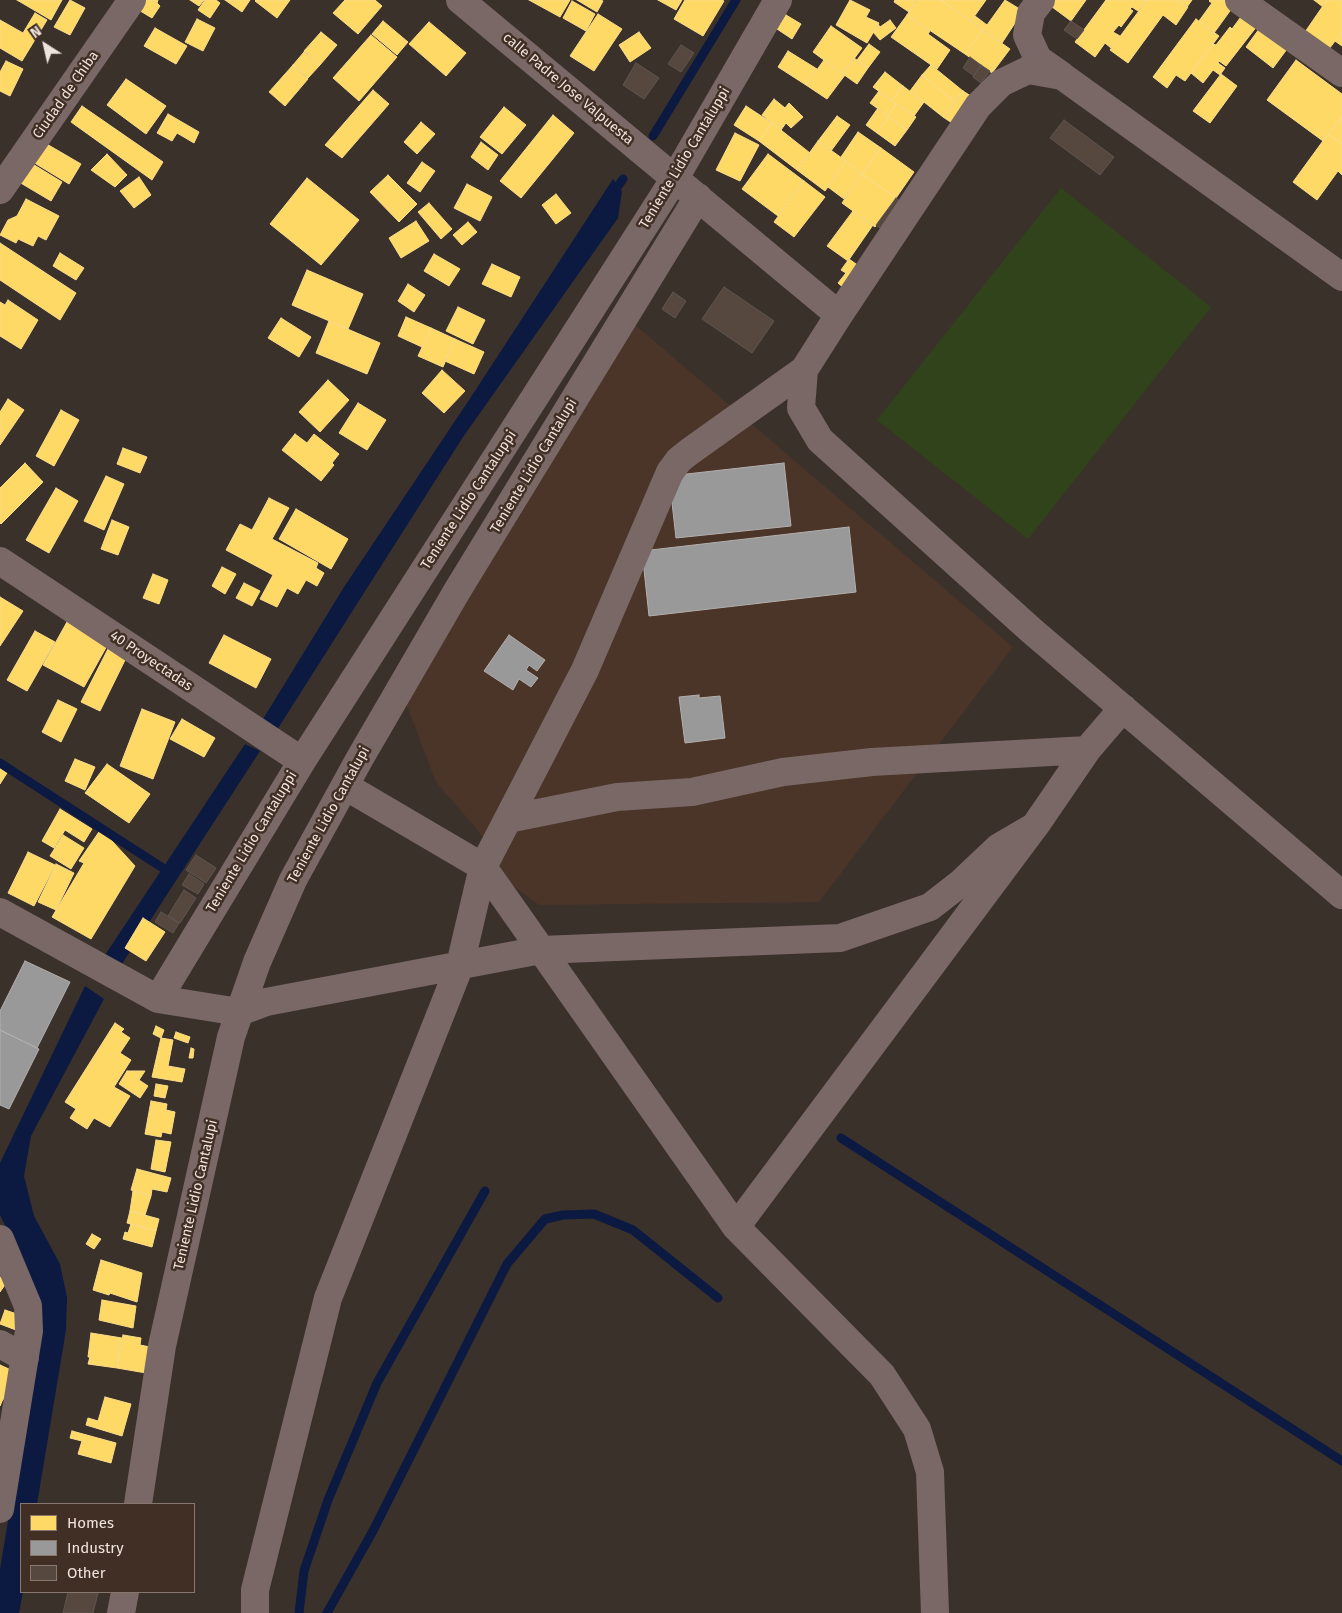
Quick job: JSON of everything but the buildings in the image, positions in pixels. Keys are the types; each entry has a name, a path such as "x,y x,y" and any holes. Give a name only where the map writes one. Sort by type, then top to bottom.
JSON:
{"street":[{"name":"Ciudad de Chiba","path":"0,190 132,0"},
{"name":"calle Padre Jose Valpuesta","path":"460,0 839,315"},
{"name":"Teniente Lidio Cantaluppi","path":"158,999 302,761 676,178 778,0"},
{"path":"1041,0 1031,13 1027,36 1038,59 1342,277"},
{"path":"1239,0 1342,73"},
{"path":"255,1613 256,1590 328,1298 460,965 483,867 585,670 670,472 679,460 689,452 804,370 978,106 1001,83 1028,70 1062,76"},
{"name":"Teniente Lidio Cantalupi","path":"138,1503 162,1346 231,1037 257,962 293,880 457,591 698,197"},
{"path":"804,370 801,408 820,440 1032,631 1342,895"},
{"name":"40 Proyectadas","path":"0,561 302,761"},
{"path":"736,1226 1035,826 1087,750 1123,708"},
{"path":"508,820 617,797 692,792 783,772 872,762 1087,750"},
{"path":"345,786 483,867 736,1226 882,1375 917,1429 930,1472 935,1613"},
{"path":"0,912 158,999 240,1012 266,1002 541,950 840,938 930,907 962,882 999,847 1035,826"},
{"path":"0,1239 28,1306 29,1332 0,1509"},
{"path":"0,1344 25,1358"},
{"path":"122,1613 125,1593"}],"shaded area":[{"path":"633,323 1013,647 819,902 539,905 512,885 479,832 436,782 401,690"}],"green space":[{"path":"1061,188 1211,307 1028,539 877,420"}],"water":[{"path":"613,179 622,191 618,218 463,437 275,733 260,724 344,587"},
{"path":"245,744 260,751 120,967 105,955"},
{"path":"85,986 104,999 31,1136 24,1176 34,1216 60,1264 67,1297 66,1330 37,1503 20,1503 20,1593 23,1593 19,1613 0,1613 0,1569 27,1407 24,1265 0,1215 0,1163"}],"waterway":[{"path":"653,136 736,0"},
{"path":"612,195 623,179"},
{"path":"0,763 169,872"},
{"path":"841,1138 1342,1461"},
{"path":"299,1613 304,1571 328,1500 377,1383 485,1191"},
{"path":"327,1613 374,1529 507,1264 545,1219 563,1215 594,1214 633,1230 718,1298"}]}
